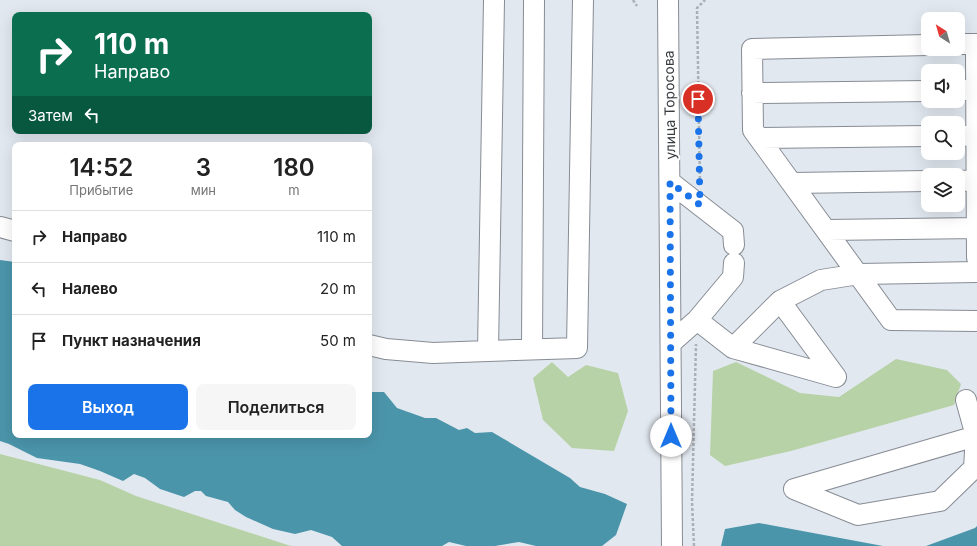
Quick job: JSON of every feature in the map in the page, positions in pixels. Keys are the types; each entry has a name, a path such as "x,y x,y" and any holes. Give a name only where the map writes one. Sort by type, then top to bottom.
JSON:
{"street":[{"path":"488,351 494,0"},
{"path":"532,349 534,0"},
{"path":"372,346 433,353 577,348 583,0"},
{"name":"улица Торосова","path":"668,0 672,546"},
{"path":"965,44 977,44"},
{"path":"921,45 752,49 752,130 827,230 891,320 977,321"},
{"path":"977,51 970,90 970,135 977,180 977,258"},
{"path":"752,93 921,90"},
{"path":"758,138 921,136"},
{"path":"965,181 977,180"},
{"path":"792,183 921,181"},
{"path":"670,182 733,231 734,254 734,276 697,320 671,344"},
{"path":"0,227 12,231"},
{"path":"827,230 977,228"},
{"path":"733,348 780,301 821,280 859,274 977,272"},
{"path":"697,320 733,348 836,377 780,301"},
{"path":"966,400 976,436 974,468 940,501 858,515 794,489 976,436"}],"path":[{"path":"633,0 636,6"},
{"path":"700,205 697,8 705,0"},
{"path":"694,546 692,502 697,320"}],"green space":[{"path":"896,359 947,370 961,384 954,405 791,451 725,466 710,455 713,371 736,362 800,393 839,397"},
{"path":"552,362 568,377 586,365 618,373 628,411 614,451 572,448 543,420 533,378"},
{"path":"0,454 100,480 136,496 291,546 0,546"}],"water":[{"path":"0,260 12,262 12,438 372,438 372,392 384,392 397,408 425,418 436,418 459,430 467,428 475,433 492,432 570,478 580,487 605,494 627,504 616,535 602,546 536,546 519,542 495,546 466,546 449,542 442,546 342,546 332,537 311,530 295,534 273,529 246,517 235,510 228,502 206,496 201,491 195,491 184,497 160,489 145,478 134,474 123,481 80,464 37,458 0,441"},
{"path":"759,523 883,546 721,546 725,529"},
{"path":"977,526 977,546 926,546 975,528"}],"route":[{"path":"671,436 670,182 700,205 698,99"}]}
